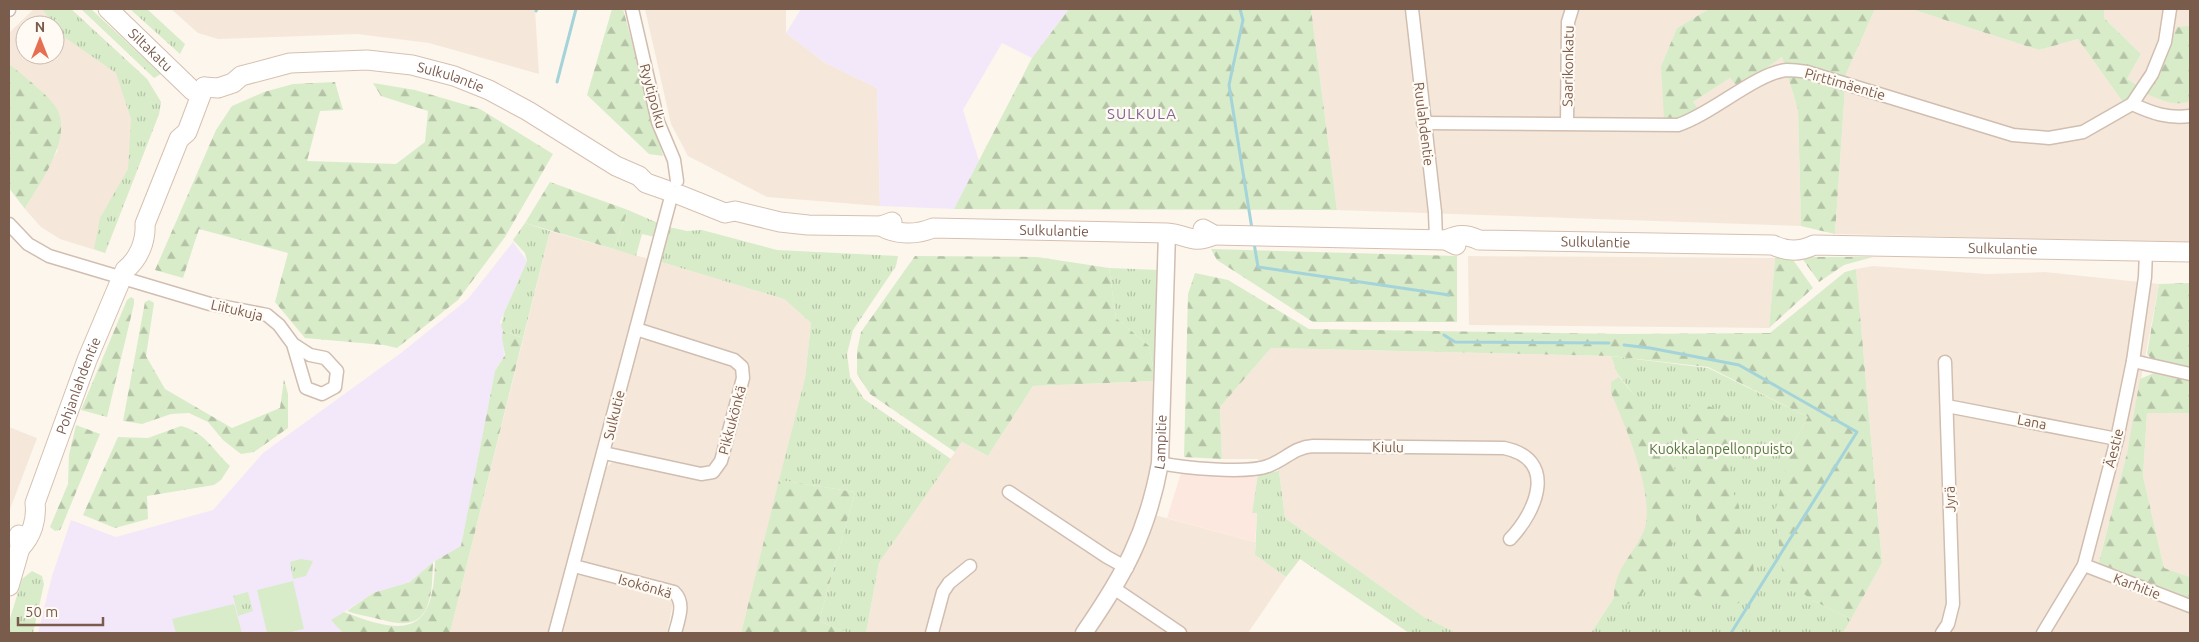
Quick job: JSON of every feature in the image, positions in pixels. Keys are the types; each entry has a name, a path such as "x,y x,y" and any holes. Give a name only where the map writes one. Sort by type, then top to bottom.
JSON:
{"main road":[{"name":"Siltakatu","path":"108,9 199,89"},
{"name":"Siltakatu","path":"123,9 199,89"},
{"name":"Sulkulantie","path":"199,89 223,87 233,83 242,76 290,63 320,60 368,60 412,65 454,76 489,90 528,111 616,166 639,176 646,183 728,205 735,211 799,224 880,226 891,222 923,222 933,228 1171,233 1186,239 1204,240 1214,235 1441,239 1456,235 1469,235 1479,240 1773,245 1784,240 1804,240 1814,245 2190,252"},
{"name":"Pohjanlahdentie","path":"9,586 19,536 27,511 35,503 61,429 123,274 134,263 138,254 145,235 144,224 179,139 178,128 199,89"}],"street":[{"name":"Ryytipolku","path":"632,9 658,122 674,160 674,189"},
{"name":"Ruulahdentie","path":"1412,9 1424,123 1441,239"},
{"name":"Saarikonkatu","path":"1566,123 1568,22 1572,9"},
{"name":"Pirttimäentie","path":"1424,123 1678,125 1692,120 1766,76 1787,70 1807,72 2013,135 2049,138 2083,132 2132,104 2152,74 2165,42 2170,9"},
{"path":"2132,104 2154,114 2176,118 2190,116"},
{"name":"Sulkutie","path":"555,633 674,189"},
{"name":"Liitukuja","path":"9,224 28,244 49,256 123,274 210,304 267,315 279,325 293,344 306,388 322,394 335,387 337,371 325,358 310,355 293,344"},
{"name":"Lampitie","path":"1084,633 1115,589 1127,568 1154,497 1160,463 1171,233"},
{"name":"Äestie","path":"2043,633 2084,565 2117,439 2133,361 2145,277 2146,251"},
{"name":"Pikkukönkä","path":"604,453 701,474 714,472 721,461 743,378 742,367 734,360 636,329"},
{"path":"2133,361 2190,374"},
{"name":"Jyrä","path":"1942,633 1948,624 1953,604 1945,362"},
{"name":"Lana","path":"1947,406 2117,439"},
{"name":"Kiulu","path":"1160,463 1175,466 1260,468 1280,461 1301,446 1504,448 1518,451 1531,462 1537,474 1538,487 1535,503 1522,526 1510,539"},
{"path":"1009,492 1107,557 1127,568"},
{"name":"Karhitie","path":"2084,565 2190,606"},
{"name":"Isokönkä","path":"574,566 674,592 680,597 681,605 674,633"},
{"path":"932,633 943,592 949,583 970,566"},
{"path":"1115,589 1180,633"}],"shaded area":[{"path":"34,9 71,9 147,79 161,102 159,114 105,253 60,239 41,227 25,209 58,150 9,64 9,33 15,27 15,65 65,65 65,15 28,15"},
{"path":"171,9 535,9 539,74 429,43 357,34 218,39 198,33"},
{"path":"645,9 786,9 786,33 824,62 877,88 880,206 767,197 688,156 671,124"},
{"path":"801,9 1069,9 1032,58 1002,43 963,110 979,161 954,209 880,206 877,88 824,62 786,33"},
{"path":"1311,9 1709,9 1677,28 1661,66 1699,111 1693,102 1730,78 1738,88 1782,57 1798,110 1801,226 1337,210"},
{"path":"1875,9 1911,9 2039,50 2078,39 2125,105 2139,87 2127,79 2141,54 2104,18 2104,9 2190,9 2190,243 1835,234 1846,74"},
{"path":"550,231 649,259 549,633 450,633"},
{"path":"513,242 527,261 500,322 503,331 504,356 495,371 461,547 433,562 410,582 373,593 332,620 343,633 38,633 52,576 71,520 116,537 213,510 263,453 401,353 468,299"},
{"path":"1468,256 1775,258 1769,328 1469,325"},
{"path":"658,261 784,299 811,323 805,378 741,633 679,633 686,604 684,594 675,588 584,562 581,556 605,469 611,463 617,462 706,480 715,477 722,469 747,365 644,325 643,319"},
{"path":"1873,266 1988,274 2045,272 2159,284 2127,453 2097,568 2190,606 2190,633 1843,633 1882,563 1856,269"},
{"path":"647,338 731,364 737,371 738,379 716,459 710,466 700,469 613,449 612,443 640,342"},
{"path":"1271,348 1611,356 1617,373 1627,388 1656,533 1591,633 1457,633 1424,617 1285,518 1279,471 1257,459 1222,459 1220,407"},
{"path":"1156,381 1153,454 1140,511 1255,542 1255,555 1286,577 1248,633 866,633 879,563 962,442 988,456 1033,386"},
{"path":"2147,413 2190,413 2190,577 2164,568 2143,476"},
{"path":"9,427 37,438 9,512"},
{"path":"1181,473 1258,474 1252,513 1257,513 1255,542 1167,518"},
{"path":"578,575 674,598 667,633 563,633"}],"green space":[{"path":"42,9 71,9 147,79 161,102 159,114 105,253 94,249 100,218 128,169 131,119 116,73 65,38 65,15 47,15"},
{"path":"81,9 91,9 161,74 154,78"},
{"path":"130,9 147,9 185,44 180,54"},
{"path":"612,9 623,9 663,156 649,154 587,95"},
{"path":"1069,9 1311,9 1337,210 954,209 1032,58"},
{"path":"1709,9 1875,9 1846,74 1835,234 1801,226 1798,110 1782,57 1738,88 1730,78 1693,102 1700,111 1688,116 1664,119 1661,66 1677,28"},
{"path":"1911,9 2104,9 2104,18 2141,54 2127,79 2140,87 2125,105 2078,39 2039,50"},
{"path":"2190,26 2190,101 2173,103 2147,94 2164,61 2177,27"},
{"path":"9,64 49,98 57,109 61,121 58,147 25,209 9,188"},
{"path":"335,82 343,110 320,111 307,161 396,164 425,142 428,111 381,96 373,83 415,90 480,109 553,154 505,237 458,300 397,348 384,345 305,338 275,302 288,253 199,229 183,278 155,270 216,130 232,106 264,92 293,84"},
{"path":"550,182 628,210 614,249 525,223"},
{"path":"628,210 658,223 655,237 642,234 636,256 614,249"},
{"path":"525,223 550,231 523,338 503,331 501,326 504,313 527,261 525,253 513,240"},
{"path":"669,227 687,231 702,230 777,250 898,256 896,266 853,330 847,354 850,377 864,399 951,459 879,563 866,633 848,633 819,621 855,492 779,480 805,378 811,323 784,299 658,261"},
{"path":"1211,249 1457,256 1457,322 1313,322 1217,260"},
{"path":"915,256 1037,257 1109,268 1116,318 1149,346 1156,381 1033,386 988,456 962,442 955,452 870,394 857,374 857,351 861,332"},
{"path":"1791,257 1813,288 1769,328 1775,258"},
{"path":"1801,257 1873,257 1844,265 1819,282"},
{"path":"1109,268 1159,270 1156,381 1149,346 1116,318"},
{"path":"1856,269 1882,563 1851,619 1812,600 1783,578 1775,512 1789,451 1808,417 1708,367 1611,356 1271,348 1220,407 1222,459 1184,457 1188,294 1195,273 1228,280 1309,329 1624,334 1770,333 1845,272"},
{"path":"2190,283 2190,368 2154,361 2147,354 2159,284"},
{"path":"131,297 134,299 134,304 107,417 81,410 127,300"},
{"path":"149,300 154,303 146,356 165,389 232,428 280,408 284,379 288,394 288,428 254,452 241,454 223,440 208,422 189,413 171,414 142,424 123,421 145,302"},
{"path":"503,331 523,338 450,633 343,633 331,620 344,612 384,625 399,626 412,623 422,616 429,604 435,561 461,546 495,371 505,355 502,338"},
{"name":"Kuokkalanpellonpuisto","path":"1611,356 1708,368 1808,417 1789,451 1812,600 1851,619 1843,633 1591,633 1656,533 1634,395 1617,373"},
{"path":"2154,373 2190,381 2190,413 2147,413 2143,476 2164,568 2190,577 2190,606 2097,569 2127,453 2140,379"},
{"path":"1619,377 1634,395 1653,407 1663,422 1680,491 1678,532 1665,561 1639,598 1626,605 1614,599 1617,580 1624,564 1643,533 1647,519 1643,483 1638,463 1611,393 1611,382"},
{"path":"1694,404 1706,406 1723,413 1733,429 1734,435 1729,476 1739,506 1740,529 1751,553 1754,574 1753,583 1746,597 1741,602 1733,604 1724,604 1706,599 1678,586 1678,580 1692,549 1696,531 1693,483 1680,421 1683,410"},
{"path":"76,425 100,434 62,526 60,530 55,531 50,527 68,484 69,455"},
{"path":"181,426 196,432 230,466 221,480 214,485 147,496 148,519 115,528 83,515 118,437 148,438"},
{"path":"1279,471 1285,518 1424,617 1457,633 1409,633 1300,559 1286,577 1255,555 1257,513 1252,513 1258,474"},
{"path":"779,480 855,492 819,621 848,633 741,633"},
{"path":"301,559 313,561 306,576 293,579 290,562"},
{"path":"433,562 430,598 426,609 415,621 408,623 393,622 347,611 373,593 410,582"},
{"path":"32,571 42,576 44,584 33,633 9,633 9,622 22,579"},
{"path":"293,581 304,629 287,633 267,633 257,590"},
{"path":"248,592 253,611 238,616 233,596"},
{"path":"234,604 242,633 176,633 172,619"}],"waterway":[{"path":"557,82 576,9"},
{"path":"1240,9 1243,20 1229,85 1252,229"},
{"path":"1254,243 1258,267 1449,295"},
{"path":"1444,335 1455,342 1609,343"},
{"path":"1624,345 1739,365 1857,432 1731,633"}],"district":[{"name":"SULKULA","path":"1142,113"}]}
